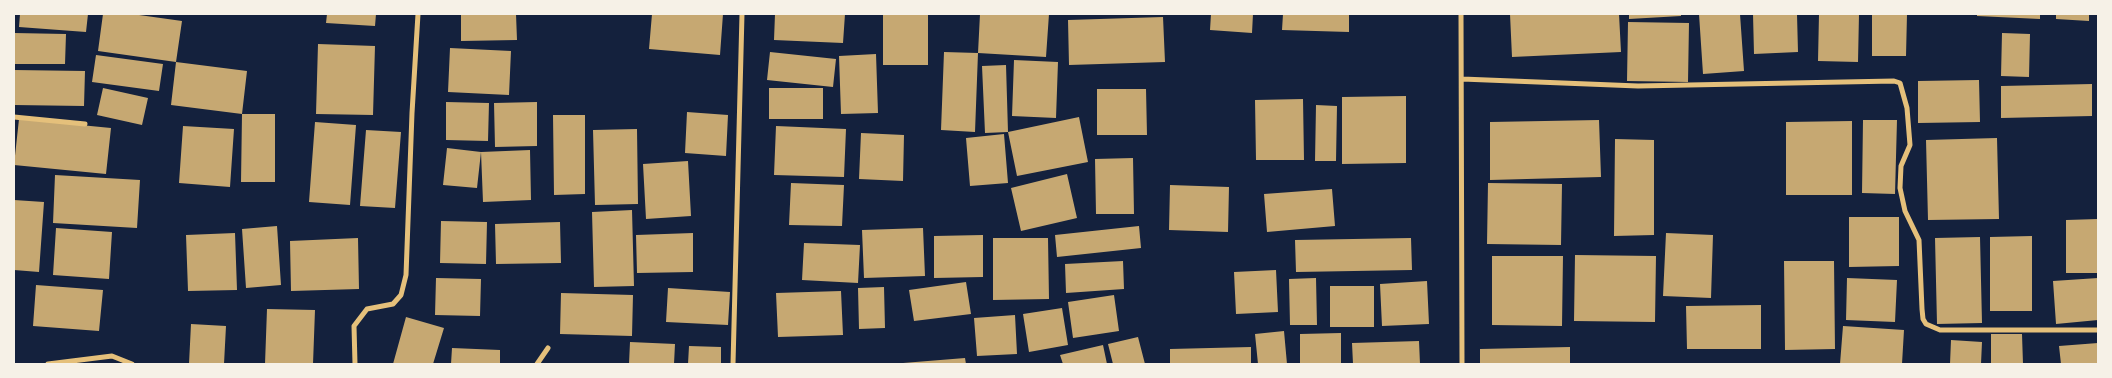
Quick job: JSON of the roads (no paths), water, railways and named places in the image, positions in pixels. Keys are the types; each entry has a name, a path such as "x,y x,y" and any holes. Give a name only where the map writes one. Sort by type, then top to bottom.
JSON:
{"street":[{"path":"354,364 354,326 367,308 393,304 401,295 406,275 418,14"},
{"path":"733,364 742,14"},
{"path":"1460,14 1462,79 1462,364"},
{"path":"1462,79 1638,86 1894,81 1900,84 1907,108 1910,145 1901,166 1900,188 1905,211 1919,240 1922,309 1923,319 1926,324 1940,330 2098,330"},
{"path":"14,116 85,124"},
{"path":"536,364 548,348"},
{"path":"48,364 112,356 132,364"}]}
